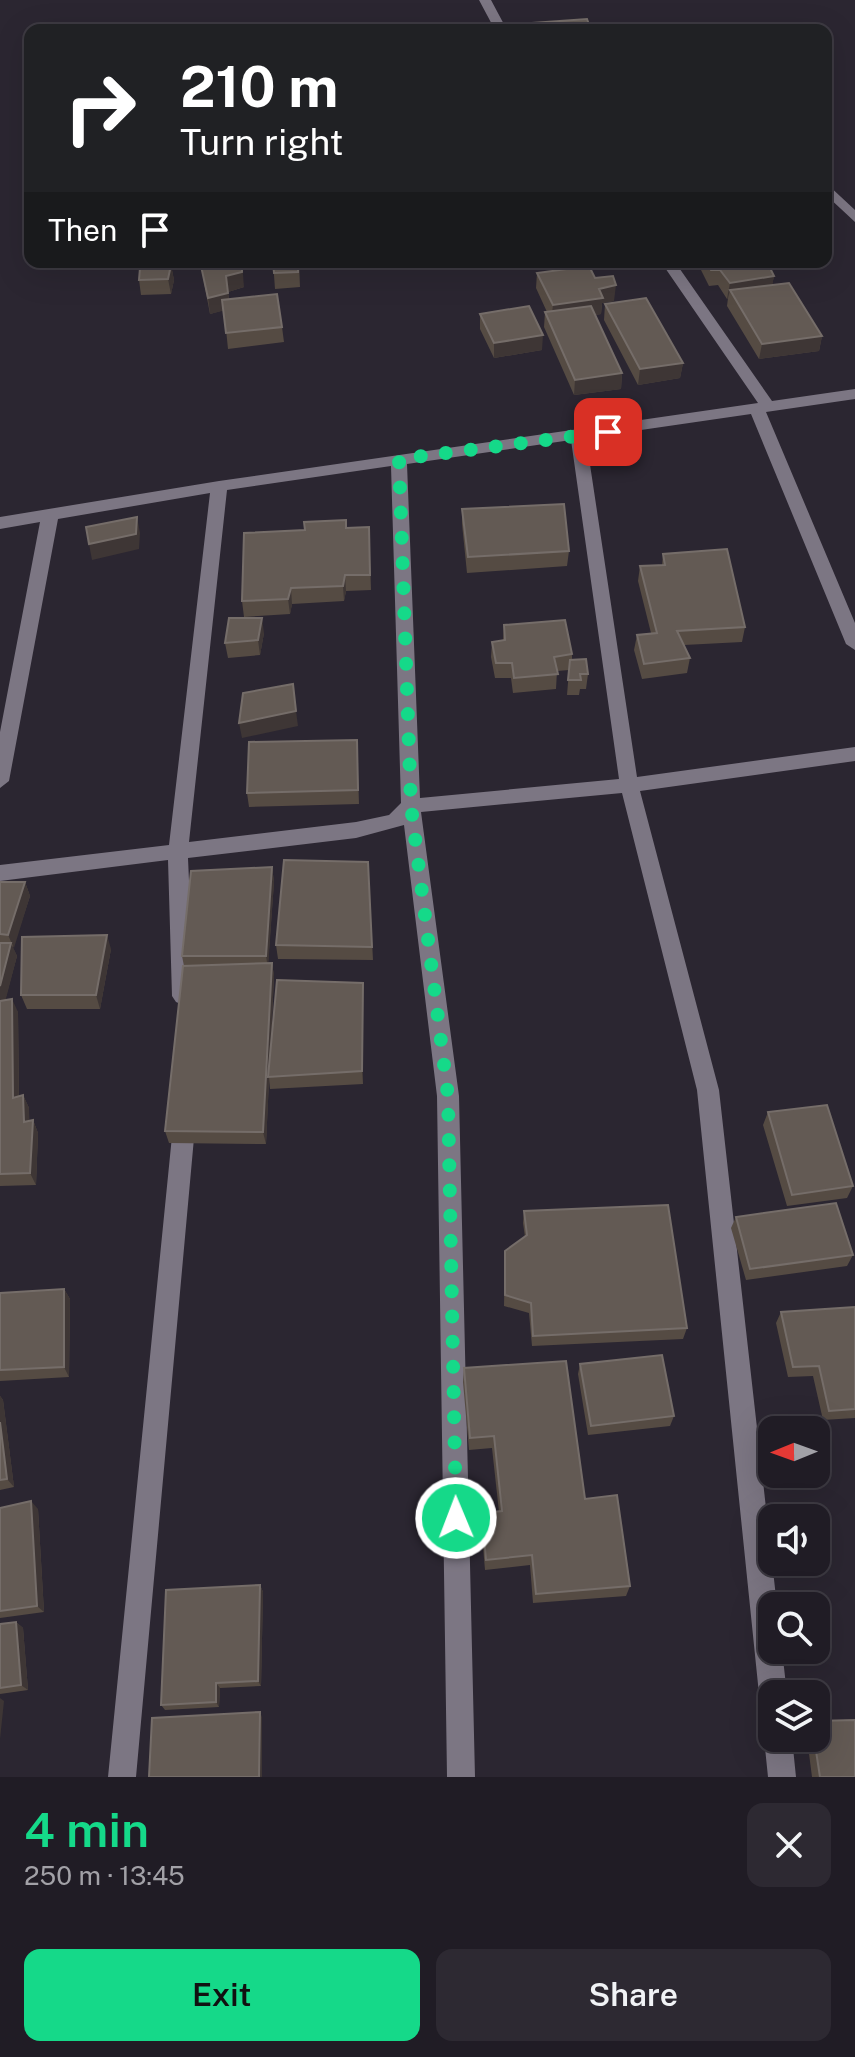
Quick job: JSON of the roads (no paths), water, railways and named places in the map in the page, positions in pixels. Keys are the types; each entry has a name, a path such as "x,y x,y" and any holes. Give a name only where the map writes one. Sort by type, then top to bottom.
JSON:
{"street":[{"path":"485,0 498,24"},
{"path":"832,193 855,218"},
{"path":"672,268 762,408 855,644"},
{"path":"0,523 219,486 399,459 578,437 855,394"},
{"path":"578,437 629,785 708,1090 771,1680"},
{"path":"399,459 411,806 448,1096 461,1777"},
{"path":"184,1019 178,851 219,486"},
{"path":"0,781 50,515"},
{"path":"0,873 356,830 395,821 411,806 629,785 855,754"},
{"path":"122,1777 187,1095"},
{"path":"779,1752 782,1777"}]}
